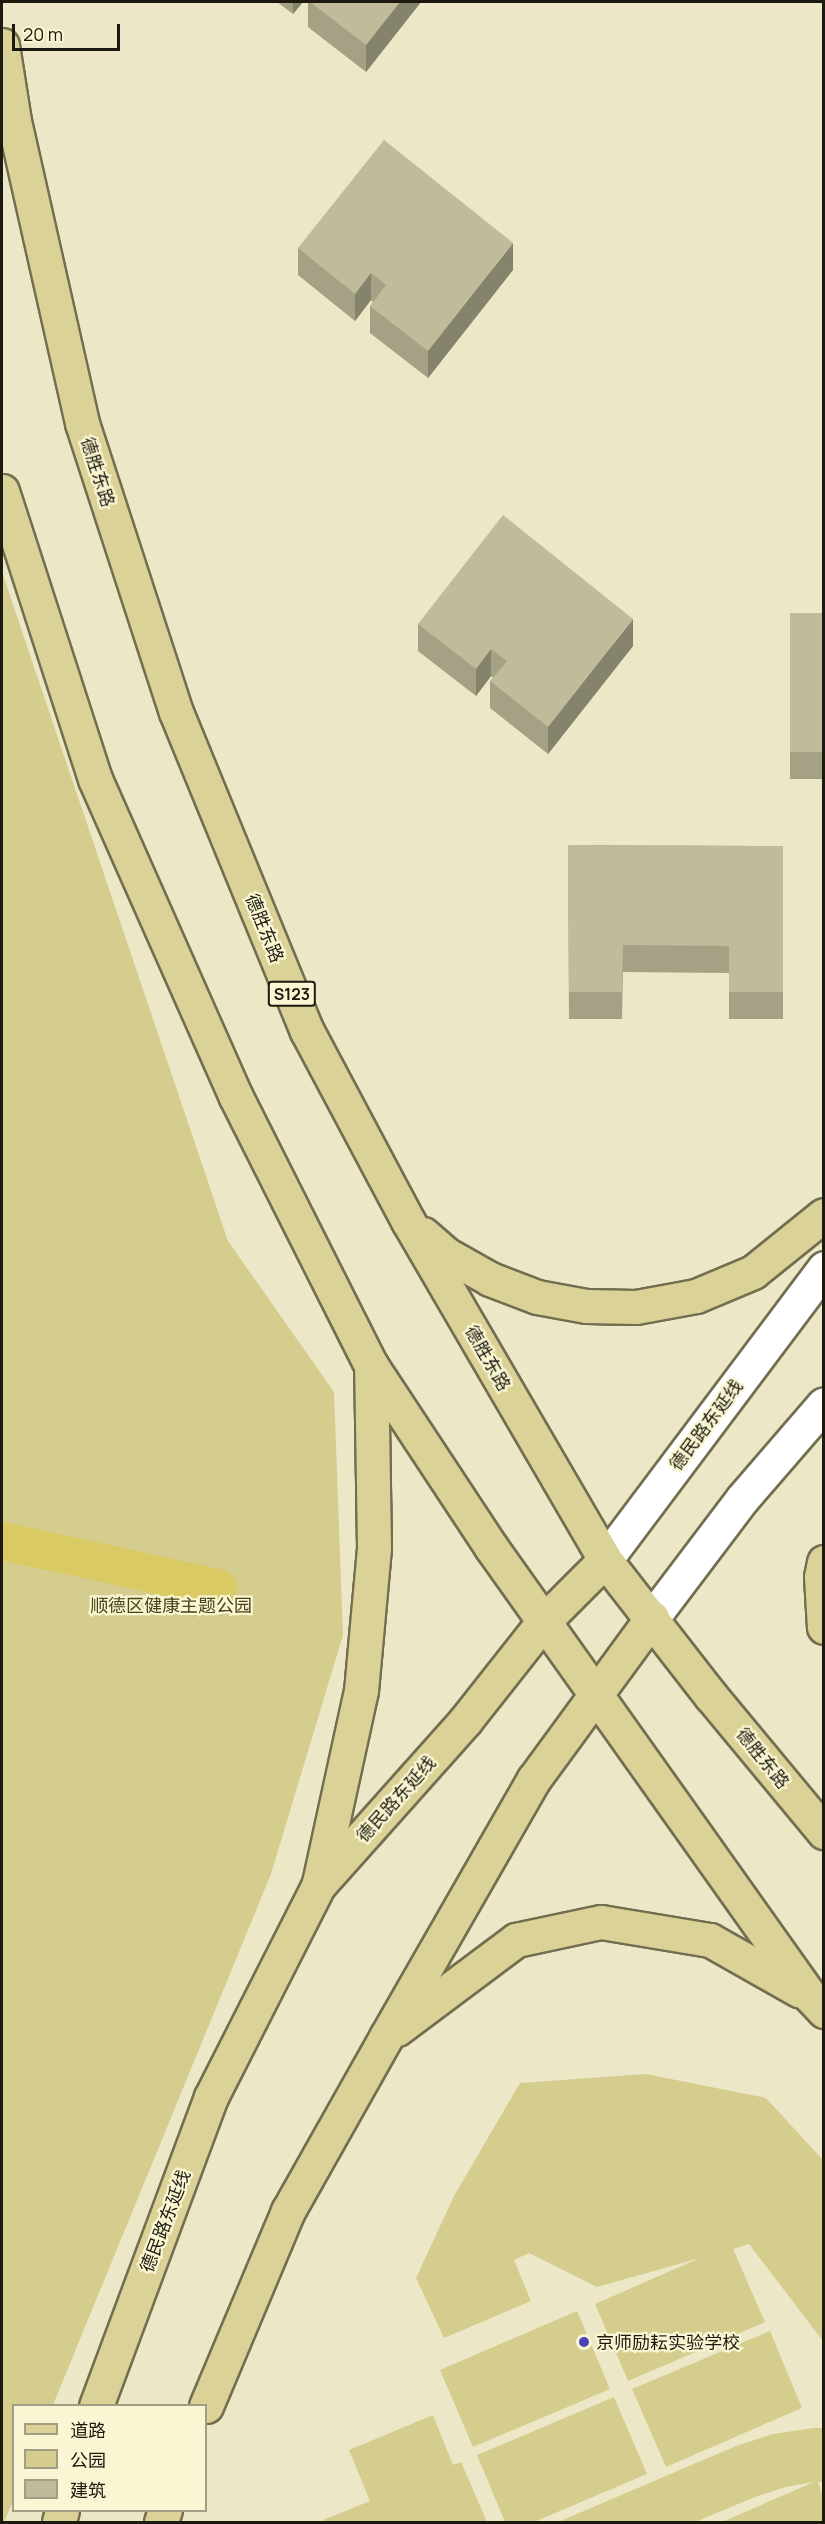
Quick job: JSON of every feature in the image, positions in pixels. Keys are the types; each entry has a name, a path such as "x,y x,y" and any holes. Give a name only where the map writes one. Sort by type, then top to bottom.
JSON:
{"main road":[{"name":"德胜东路","path":"2,45 14,121 82,423 176,712 307,1031 408,1221 605,1560 711,1696 824,1832"},
{"path":"2,491 95,779 236,1097 371,1365 491,1547 817,2003"},
{"path":"408,1221 446,1254 490,1279 537,1297 586,1306 636,1307 696,1296 753,1272 824,1215"},
{"path":"318,1886 361,1691 374,1548 371,1365"},
{"name":"德民路东延线","path":"97,2404 211,2097 318,1886 465,1720 544,1621 605,1560"},
{"path":"824,1562 821,1577 824,1627"},
{"path":"207,2404 288,2211 386,2037 534,1779 652,1618"},
{"path":"386,2037 516,1940 601,1922 710,1940 817,2003"}],"street":[{"name":"德民路东延线","path":"605,1560 824,1268"},
{"path":"652,1618 742,1498 824,1404"}],"green space":[{"name":"顺德区健康主题公园","path":"2,572 228,1241 334,1392 343,1635 271,1874 53,2404 12,2404 12,2503 2,2522"},
{"path":"646,2074 766,2098 823,2160 823,2341 749,2244 733,2249 765,2322 628,2381 595,2304 700,2258 597,2287 529,2253 514,2260 531,2301 444,2338 416,2278 454,2196 520,2083"},
{"path":"577,2311 610,2389 473,2447 440,2370"},
{"path":"770,2331 802,2408 666,2467 632,2389"},
{"path":"614,2397 647,2474 534,2522 505,2522 477,2455"},
{"path":"433,2415 453,2465 461,2462 487,2522 324,2522 323,2520 370,2501 349,2450"},
{"path":"823,2428 823,2482 818,2482 823,2496 823,2522 722,2522 814,2482 786,2487 755,2497 695,2522 558,2522 736,2446 773,2434"}],"building":[{"path":"310,2 400,2 366,45"},
{"path":"384,140 513,243 428,351 370,306 386,285 371,273 355,294 298,248"},
{"path":"503,515 633,619 548,727 490,681 507,661 491,649 476,669 418,624"},
{"path":"790,613 824,613 824,752 790,752"},
{"path":"568,845 783,846 783,992 729,992 729,946 623,945 622,992 569,992"}],"waterway":[{"path":"2,1541 218,1588"}],"place":[{"name":"京师励耘实验学校","path":"584,2342"}]}
